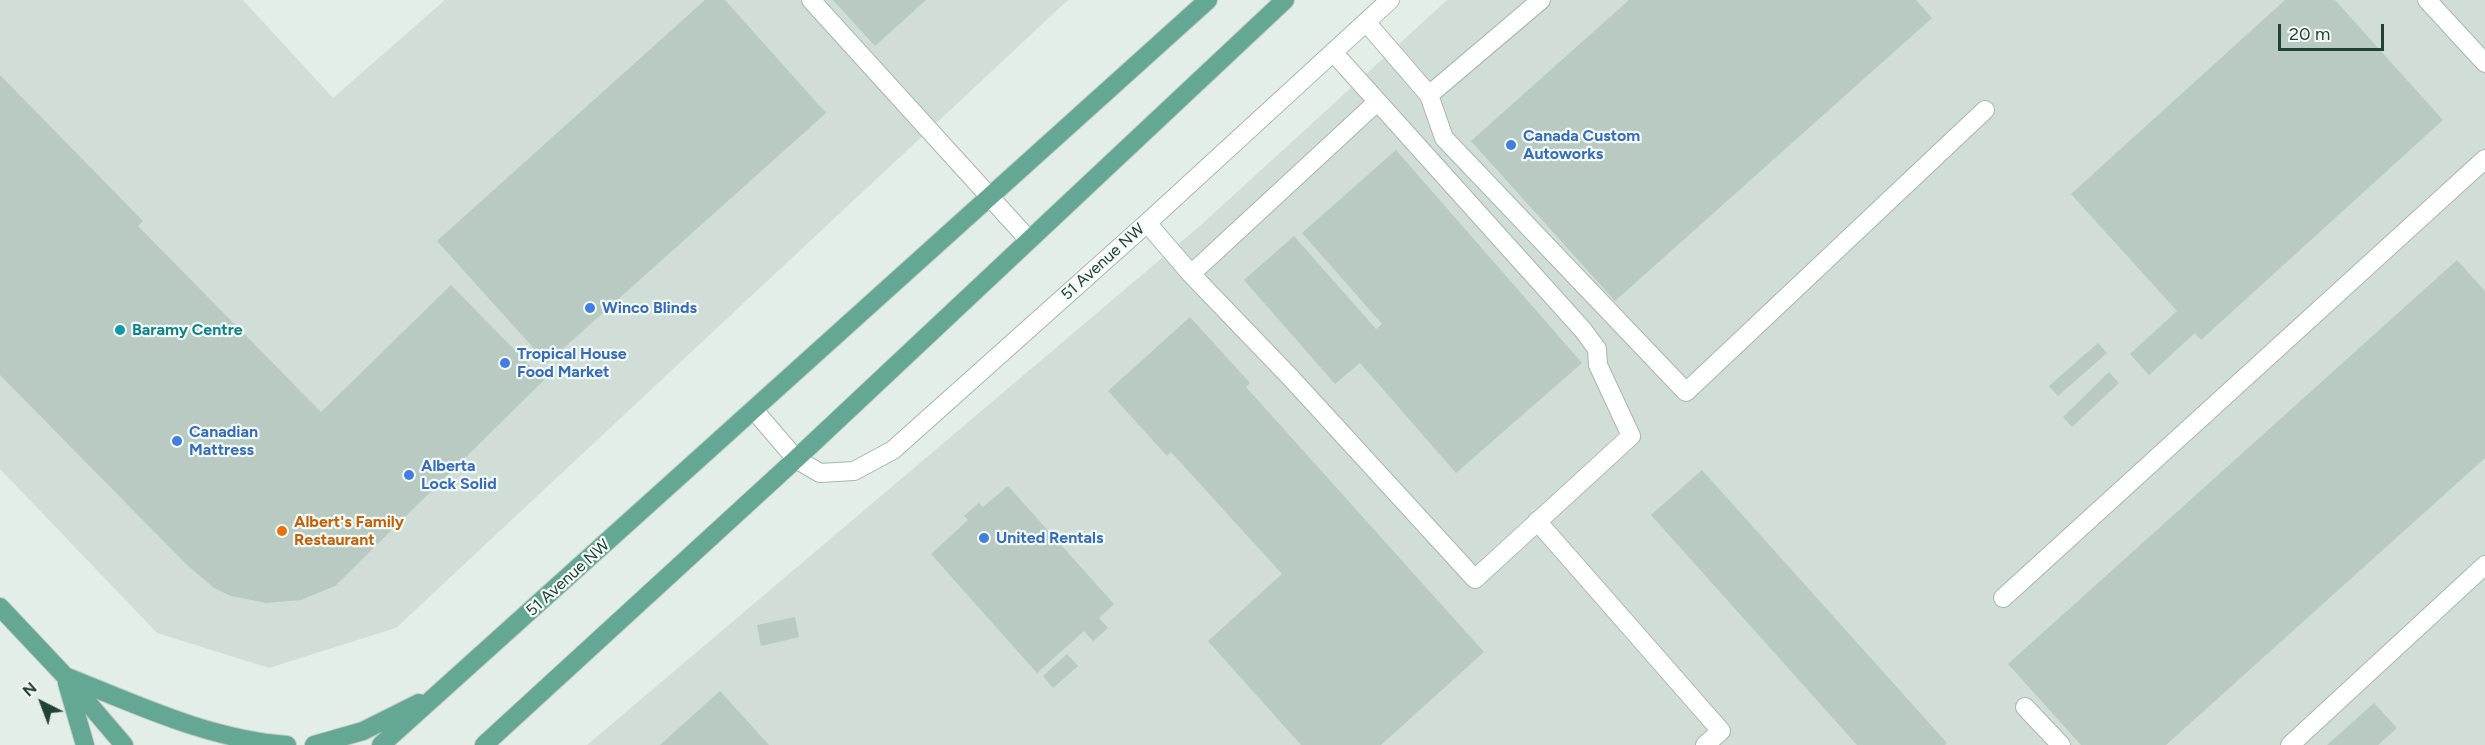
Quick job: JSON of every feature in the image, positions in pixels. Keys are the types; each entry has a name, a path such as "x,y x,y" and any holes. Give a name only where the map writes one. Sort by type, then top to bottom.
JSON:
{"main road":[{"name":"51 Avenue NW","path":"381,745 1208,0"},
{"path":"484,745 796,459 1285,0"},
{"path":"0,607 65,676 124,745"},
{"path":"65,676 85,745"},
{"path":"65,676 186,725 249,742 287,745"},
{"path":"314,745 363,731 442,691"}],"street":[{"path":"811,0 1029,240"},
{"name":"51 Avenue NW","path":"754,410 796,459 820,473 854,471 893,450 1147,223 1390,0"},
{"path":"1429,95 1541,0"},
{"path":"2427,0 2485,63"},
{"path":"1366,22 1429,95 1444,138 1686,392 1985,110"},
{"path":"1147,223 1191,274 1292,378 1475,579 1631,436 1598,365 1597,349 1583,330 1333,52"},
{"path":"1191,274 1377,102"},
{"path":"2003,598 2485,159"},
{"path":"1537,521 1720,731 1705,745"},
{"path":"2290,745 2485,566"},
{"path":"2025,707 2061,745"}],"shaded area":[{"path":"0,0 243,0 333,98 445,0 1068,0 396,628 269,668 157,633 0,469"},
{"path":"1447,0 2485,0 2485,745 587,745 1202,224"}],"building":[{"path":"705,0 725,0 826,113 547,363 437,241"},
{"path":"833,0 926,0 875,46"},
{"path":"1629,0 1916,0 1932,18 1615,301 1471,141"},
{"path":"2285,0 2335,0 2443,120 2201,340 2195,333 2149,375 2130,354 2177,311 2071,194"},
{"name":"Baramy Centre","path":"0,75 143,221 138,226 321,412 451,285 544,380 335,586 301,600 266,603 231,596 214,588 187,565 0,375"},
{"path":"1396,150 1582,363 1456,473 1360,363 1335,384 1244,280 1294,236 1376,329 1382,324 1302,233"},
{"path":"2457,260 2485,291 2485,458 2166,745 2081,745 2008,664"},
{"path":"1190,317 1250,383 1246,387 1484,652 1381,745 1301,745 1208,641 1282,574 1171,452 1167,456 1108,391"},
{"path":"2098,343 2107,353 2058,396 2049,386"},
{"path":"2109,372 2119,383 2072,427 2063,417"},
{"path":"1702,470 1947,743 1945,745 1857,745 1651,515"},
{"path":"1008,486 1114,604 1099,618 1108,628 1093,641 1084,631 1037,673 931,554 968,520 964,516 979,503 983,507"},
{"path":"795,617 799,637 761,646 757,625"},
{"path":"1067,654 1078,666 1053,688 1043,676"},
{"path":"720,691 769,745 660,745"},
{"path":"2374,703 2397,728 2378,745 2327,745"}],"place":[{"name":"Canada Custom Autoworks","path":"1511,145"},
{"name":"Winco Blinds","path":"590,308"},
{"name":"Baramy Centre","path":"120,330"},
{"name":"Tropical House Food Market","path":"505,363"},
{"name":"Canadian Mattress","path":"177,441"},
{"name":"Alberta Lock Solid","path":"409,475"},
{"name":"Albert's Family Restaurant","path":"282,531"},
{"name":"United Rentals","path":"984,538"}]}
